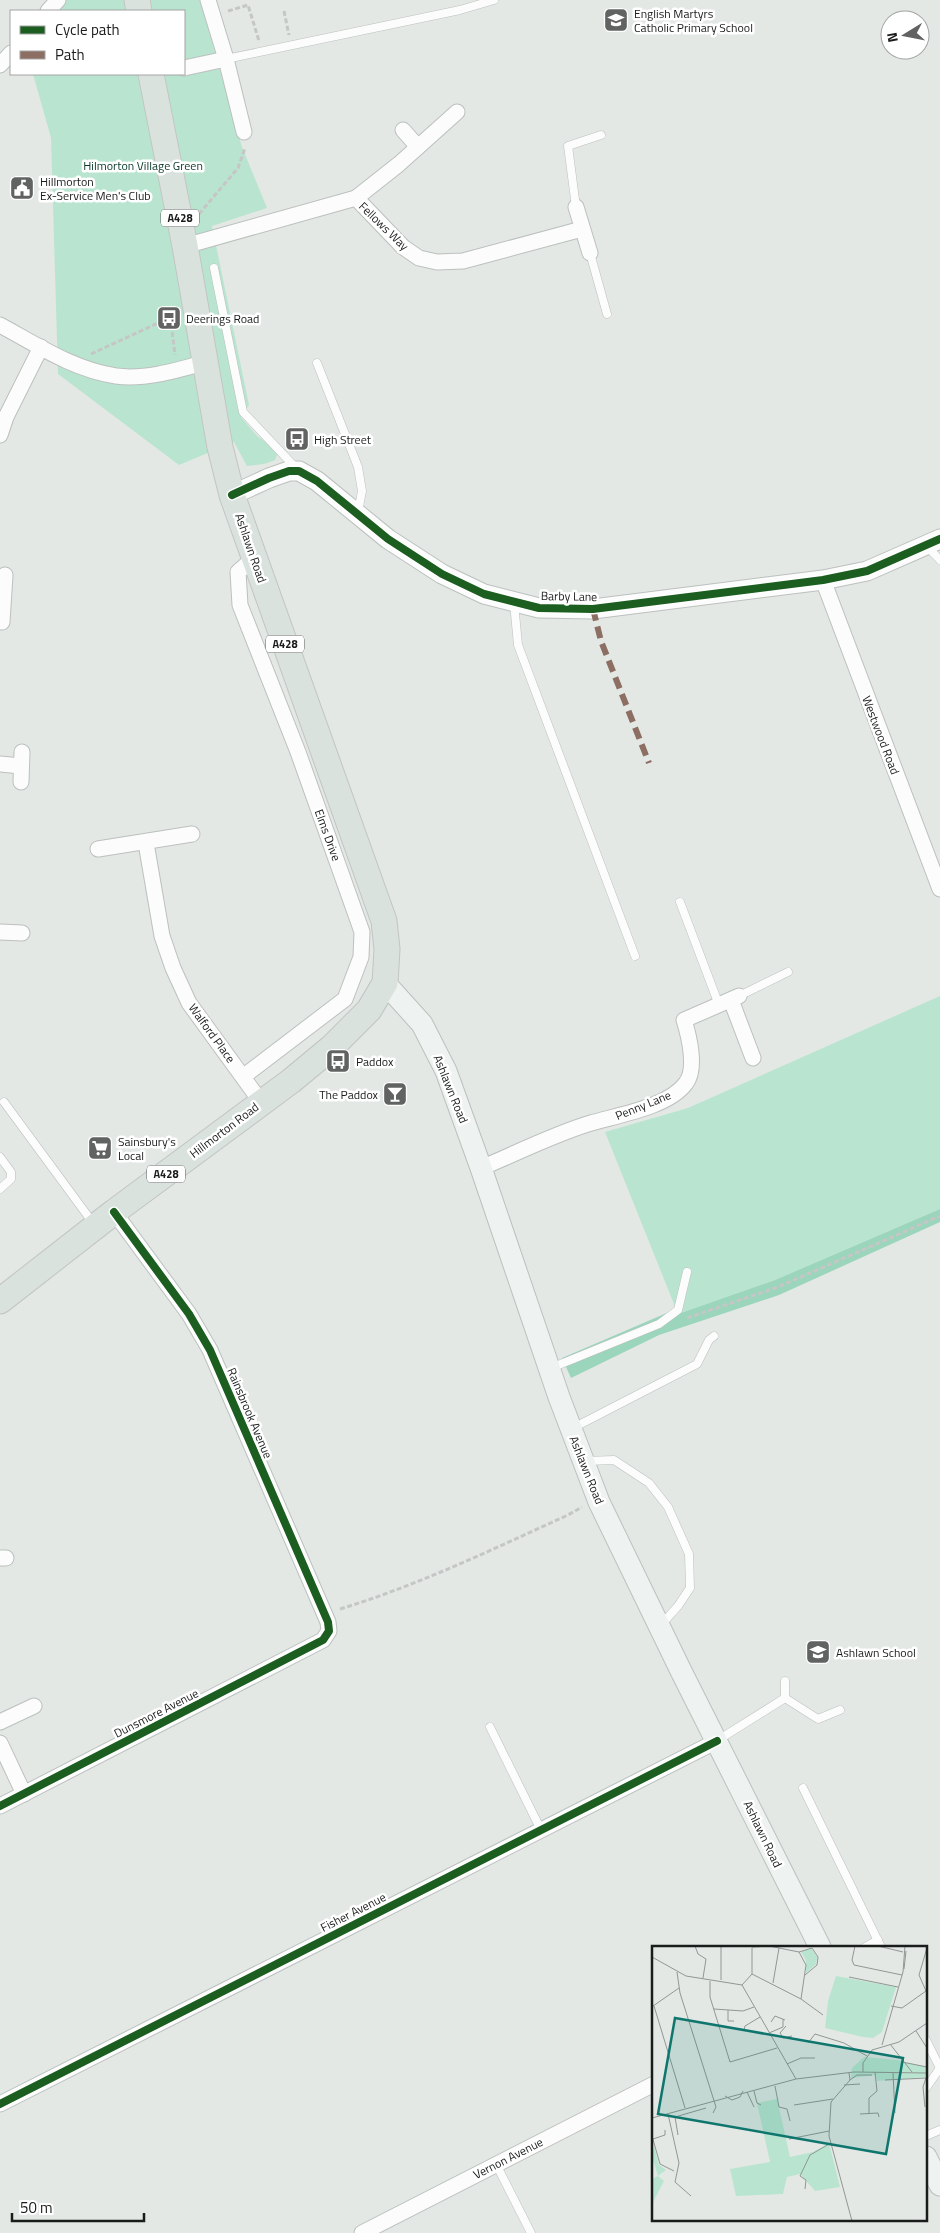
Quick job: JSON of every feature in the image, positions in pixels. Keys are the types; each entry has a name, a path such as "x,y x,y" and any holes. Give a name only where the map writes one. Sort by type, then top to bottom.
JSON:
{"highway":[{"name":"Ashlawn Road","path":"154,75 194,243 207,362 220,447 232,495 384,921"},
{"name":"Hillmorton Road","path":"0,1301 332,1047 369,1010 385,983 387,949 384,921"}],"main road":[{"name":"Ashlawn Road","path":"385,983 422,1024 446,1071 549,1368 598,1497 659,1628 820,1946"},
{"path":"928,2161 940,2184"}],"street":[{"path":"49,10 58,0"},
{"path":"208,0 226,59 244,132"},
{"path":"0,65 10,54"},
{"path":"185,68 226,59"},
{"path":"356,198 457,112"},
{"path":"403,130 418,147"},
{"name":"Fellows Way","path":"194,243 356,198 404,248 419,258 437,262 463,261 582,229"},
{"path":"576,207 590,253"},
{"path":"0,325 79,367 116,376 145,376 207,362"},
{"path":"0,435 6,417 40,347"},
{"path":"232,495 269,478 289,471 299,471"},
{"name":"Barby Lane","path":"299,471 317,481 388,539 442,574 484,594 539,608 593,609 823,580 866,571 933,542"},
{"name":"Elms Drive","path":"244,1076 345,999 360,957 362,932 298,752 240,605 238,572 254,558"},
{"path":"2,622 1,595 4,575"},
{"name":"Westwood Road","path":"823,580 940,890"},
{"path":"0,764 22,759 21,782"},
{"path":"98,849 146,843 192,834"},
{"name":"Walford Place","path":"146,843 162,936 173,968 189,1003 244,1076 261,1102"},
{"path":"0,932 22,933"},
{"path":"730,1000 753,1058"},
{"name":"Penny Lane","path":"481,1168 591,1123 654,1104 676,1092 686,1083 690,1073 690,1038 684,1020 730,1000"},
{"name":"Rainsbrook Avenue","path":"105,1220 189,1314 206,1343 329,1627 327,1636 323,1640"},
{"name":"Dunsmore Avenue","path":"0,1806 323,1640"},
{"path":"0,1722 34,1706"},
{"name":"Fisher Avenue","path":"0,2104 717,1741"},
{"path":"0,1743 24,1794"},
{"name":"Vernon Avenue","path":"362,2233 652,2085"}],"lane":[{"path":"226,59 460,10 494,0"},
{"path":"576,207 568,146 601,135"},
{"path":"590,253 606,314"},
{"path":"214,268 243,412 299,471"},
{"path":"317,363 358,467 362,491 357,514"},
{"path":"933,542 940,560"},
{"path":"514,601 518,645 635,956"},
{"path":"680,902 730,1000 788,972"},
{"path":"4,1102 105,1220"},
{"path":"0,1157 11,1172 11,1179 0,1189"},
{"path":"549,1368 659,1324 675,1313 678,1310 687,1272"},
{"path":"571,1429 697,1364 709,1340 714,1336"},
{"path":"584,1461 614,1460 650,1483 668,1507 686,1546 689,1554 690,1588 678,1606 659,1628"},
{"path":"785,1681 785,1698"},
{"path":"717,1741 785,1698"},
{"path":"785,1698 818,1720 840,1710"},
{"path":"490,1727 541,1830"},
{"path":"804,1788 879,1944"},
{"path":"928,2044 940,2068 928,2085"},
{"path":"928,2135 940,2130"},
{"path":"496,2164 531,2233"}],"path":[{"path":"212,15 248,5 262,52"},
{"path":"284,11 291,46"},
{"path":"194,243 199,214 238,168 245,149 244,132"},
{"path":"173,358 177,352 171,322 176,304"},
{"path":"88,356 170,318 171,322"},
{"path":"681,1320 778,1287 940,1216"},
{"path":"321,1607 336,1610 375,1599 560,1519 598,1497"}],"green space":[{"name":"Hilmorton Village Green","path":"55,0 200,0 242,147 267,208 212,226 249,405 241,417 258,437 278,452 275,460 264,464 247,466 234,442 179,465 58,374 51,138 33,75 185,75 185,10 55,10"},
{"path":"940,996 940,1209 775,1280 678,1314 605,1132 688,1108"},
{"path":"940,1209 940,1222 779,1295 659,1335 571,1378 562,1358 676,1309 678,1314 775,1280"}],"marked path":[{"path":"593,609 601,641 649,763"}],"cycle path":[{"path":"232,495 269,478 289,471 299,471 317,481 388,539 442,574 484,594 539,608 593,609 823,580 867,571 940,539"},
{"path":"0,1806 323,1640 329,1631 328,1622 210,1350 189,1314 114,1212"},
{"path":"0,2104 717,1741"}],"place":[{"name":"English Martyrs Catholic Primary School","path":"616,20"},
{"name":"Hillmorton Ex-Service Men's Club","path":"22,188"},
{"name":"Deerings Road","path":"169,318"},
{"name":"High Street","path":"297,439"},
{"name":"Paddox","path":"338,1061"},
{"name":"The Paddox","path":"395,1094"},
{"name":"Sainsbury's Local","path":"100,1148"},
{"name":"Ashlawn School","path":"818,1652"}]}
